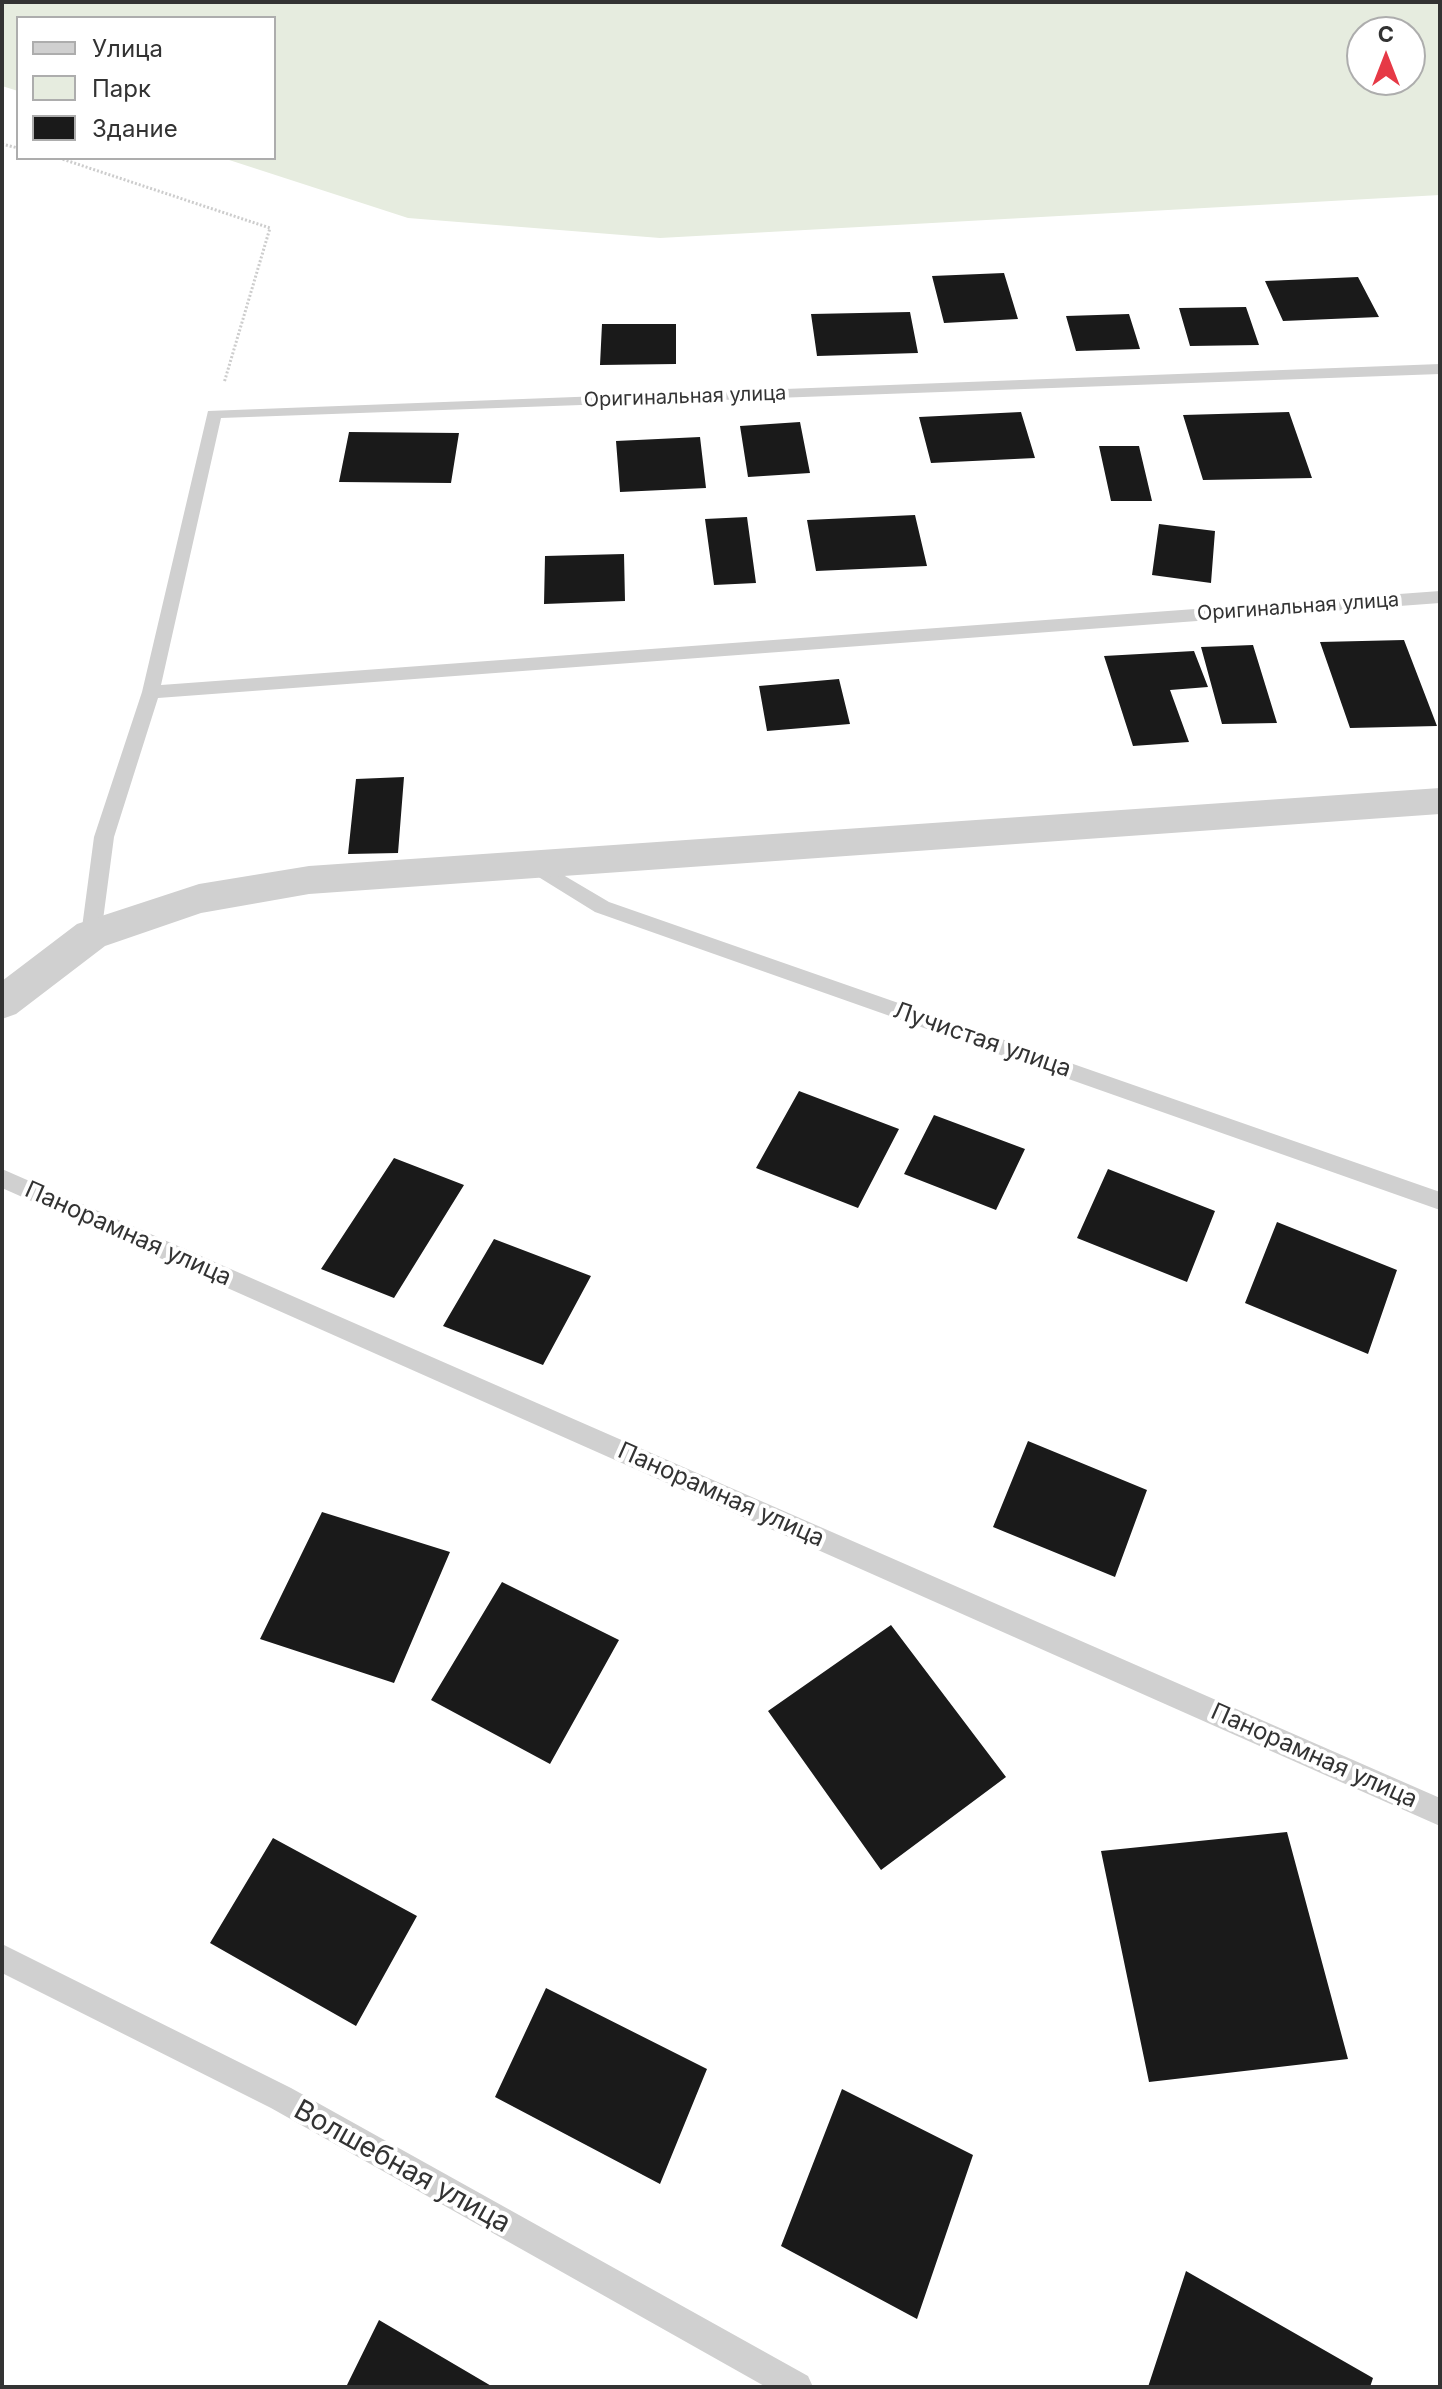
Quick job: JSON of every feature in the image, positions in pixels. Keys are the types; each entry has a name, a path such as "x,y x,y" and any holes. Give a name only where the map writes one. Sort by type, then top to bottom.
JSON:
{"street":[{"path":"2,1003 91,935 199,899 309,880 1432,805"}],"lane":[{"name":"Оригинальная улица","path":"214,414 1440,369"},
{"path":"91,935 104,837 151,692 214,414"},
{"name":"Оригинальная улица","path":"151,692 1440,597"},
{"name":"Лучистая улица","path":"531,863 602,907 1440,1201"},
{"name":"Панорамная улица","path":"2,1178 1440,1812"},
{"name":"Волшебная улица","path":"2,1958 281,2098 797,2387"}],"path":[{"path":"65,160 270,228 214,414"}],"green space":[{"path":"2,2 1440,2 1440,195 660,238 408,218 229,160 276,160 276,16 16,16 16,90 2,86"}],"building":[{"path":"1004,273 1018,319 944,323 932,276"},
{"path":"1358,277 1379,317 1283,321 1265,281"},
{"path":"1246,307 1259,345 1190,346 1179,308"},
{"path":"910,312 918,353 817,356 811,314"},
{"path":"1129,314 1140,349 1076,351 1066,316"},
{"path":"602,324 676,324 676,364 600,365"},
{"path":"1021,412 1035,458 931,463 919,417"},
{"path":"1289,412 1312,478 1203,480 1183,415"},
{"path":"800,422 810,473 748,477 740,426"},
{"path":"349,432 459,433 451,483 339,482"},
{"path":"700,437 706,488 620,492 616,441"},
{"path":"1099,446 1139,446 1152,501 1111,501"},
{"path":"915,515 927,566 816,571 807,520"},
{"path":"747,517 756,583 714,585 705,519"},
{"path":"1159,524 1215,531 1211,583 1152,575"},
{"path":"624,554 625,601 544,604 545,556"},
{"path":"1404,640 1437,726 1350,728 1320,642"},
{"path":"1253,645 1277,723 1222,724 1201,647"},
{"path":"1194,651 1208,687 1170,690 1189,742 1133,746 1104,656"},
{"path":"839,679 850,724 767,731 759,686"},
{"path":"404,777 398,853 348,854 356,779"},
{"path":"799,1091 899,1129 858,1208 756,1168"},
{"path":"934,1115 1025,1149 996,1210 904,1174"},
{"path":"394,1158 464,1185 394,1298 321,1269"},
{"path":"1108,1169 1215,1211 1187,1282 1077,1238"},
{"path":"1277,1222 1397,1270 1368,1354 1245,1303"},
{"path":"494,1239 591,1276 543,1365 443,1326"},
{"path":"1028,1441 1147,1490 1115,1577 993,1527"},
{"path":"322,1512 450,1552 394,1683 260,1639"},
{"path":"502,1582 619,1640 550,1764 431,1700"},
{"path":"891,1625 1006,1777 881,1870 768,1711"},
{"path":"1287,1832 1348,2059 1149,2082 1101,1851"},
{"path":"273,1838 417,1916 356,2026 210,1943"},
{"path":"546,1988 707,2069 660,2184 495,2097"},
{"path":"842,2089 973,2155 917,2319 781,2246"},
{"path":"1186,2271 1373,2378 1370,2387 1148,2387"},
{"path":"379,2320 493,2387 346,2387"}]}
